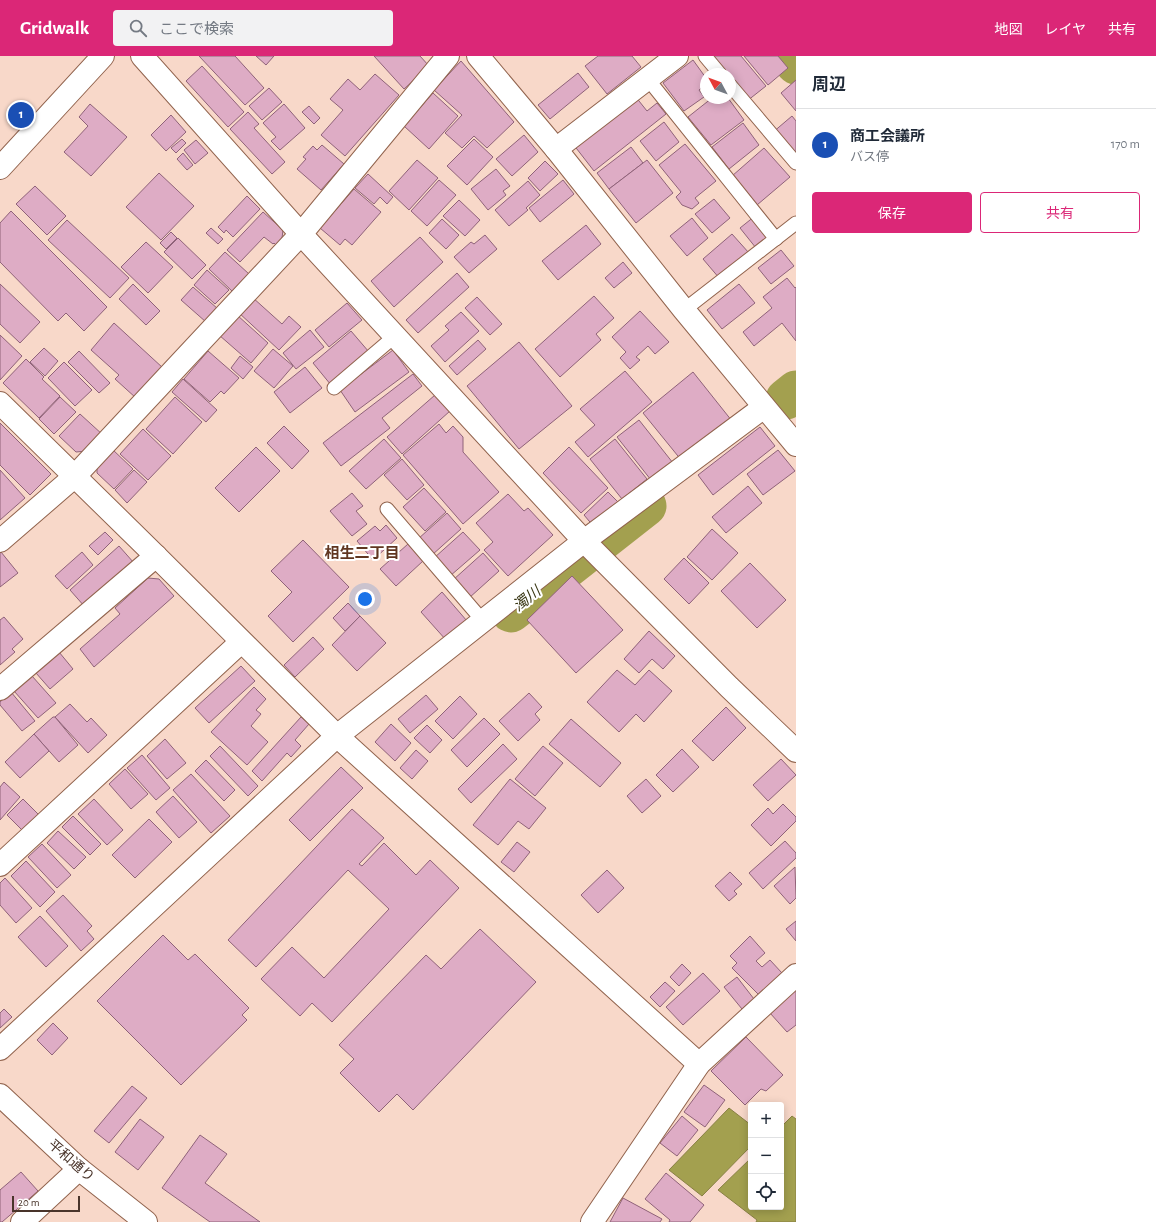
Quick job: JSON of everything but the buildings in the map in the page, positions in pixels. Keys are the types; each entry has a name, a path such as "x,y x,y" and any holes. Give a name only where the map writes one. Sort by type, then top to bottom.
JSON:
{"main road":[{"path":"0,168 103,56"},
{"path":"142,56 301,234 590,547 729,687 796,751"},
{"path":"0,541 74,477 301,234 448,56"},
{"path":"478,56 556,149 684,310 796,445"},
{"path":"556,149 677,56"},
{"path":"0,403 337,736 698,1064"},
{"path":"0,1049 337,736 483,621 590,547 764,408"},
{"path":"0,689 156,556"},
{"path":"2,859 241,642"},
{"path":"592,1222 698,1064 796,975"},
{"name":"平和通り","path":"0,1095 79,1169 146,1222"},
{"path":"22,1222 79,1169"}],"lane":[{"path":"705,56 715,68"},
{"path":"647,78 776,239"},
{"path":"736,92 796,163"},
{"path":"684,310 796,223"},
{"path":"334,388 395,336"},
{"path":"387,509 483,621"}],"shaded area":[{"path":"729,1108 748,1123 748,1149 702,1196 669,1170"},
{"path":"792,1116 796,1119 796,1222 756,1222 757,1220 718,1190 748,1161 748,1210 784,1210 784,1124"}],"waterway":[{"name":"濁川","path":"789,56 796,64"},
{"name":"濁川","path":"786,399 796,391"},
{"name":"濁川","path":"511,612 646,506"}],"place":[{"name":"商工会議所","path":"21,115"}],"district":[{"name":"相生二丁目","path":"362,553"}]}
